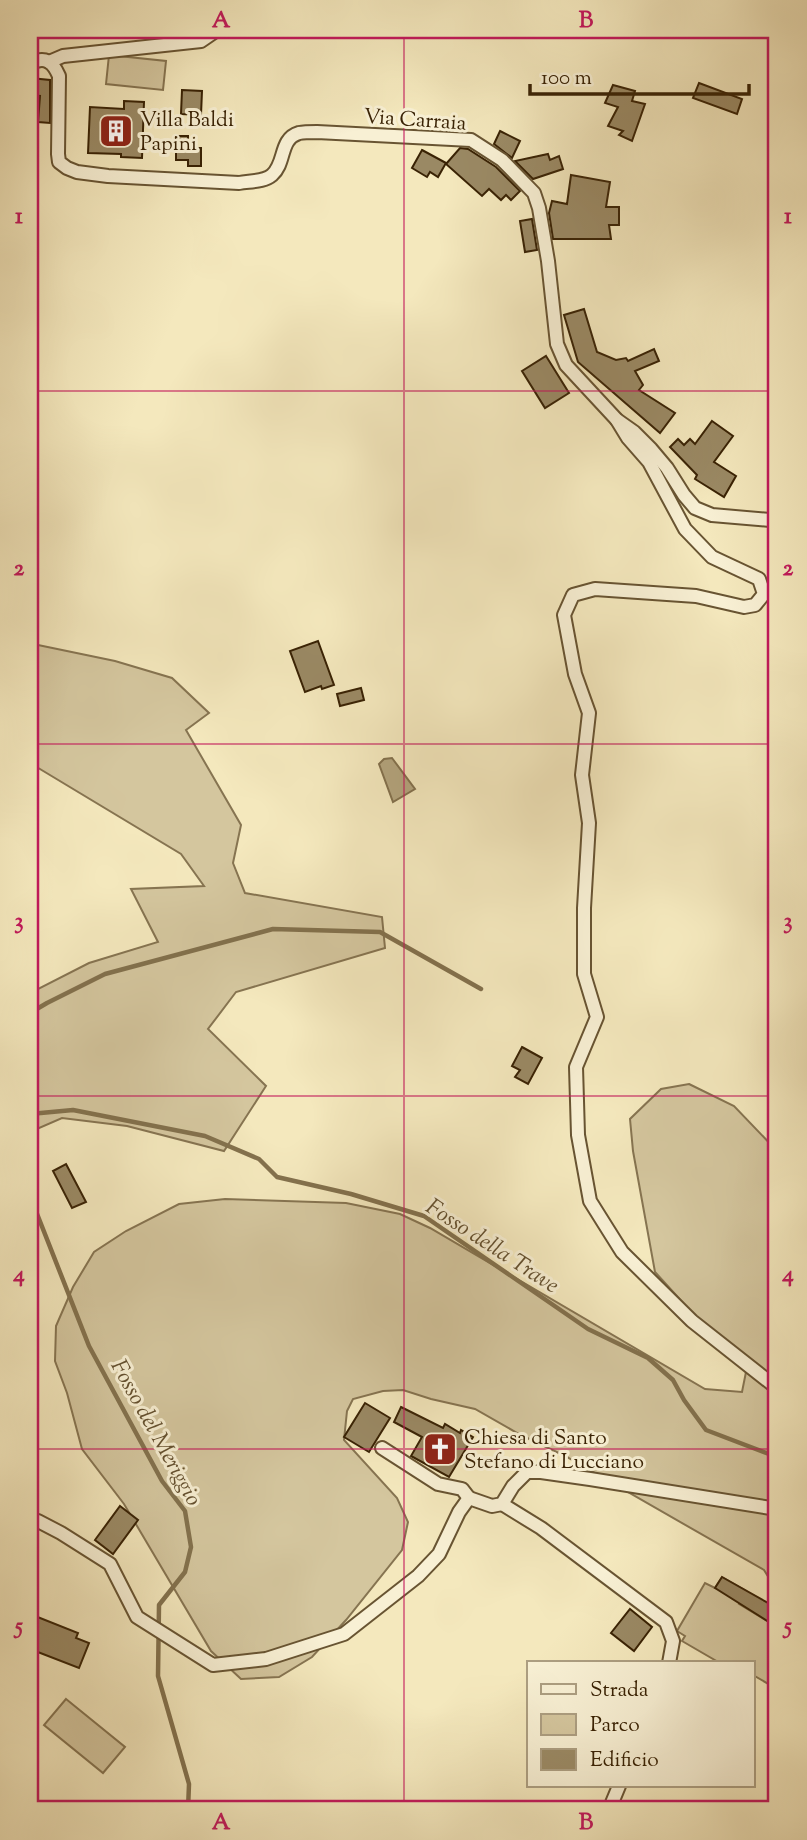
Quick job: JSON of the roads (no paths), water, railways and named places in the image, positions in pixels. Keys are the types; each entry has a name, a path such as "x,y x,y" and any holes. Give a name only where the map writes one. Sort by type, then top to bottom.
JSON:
{"street":[{"path":"30,64 44,60 49,62 63,56 201,41 217,30"},
{"name":"Via Carraia","path":"49,62 55,66 59,76 59,162 77,172 239,183 271,176 278,167 285,145 299,133 471,140 502,160 534,193 548,261 557,344 566,365 617,420 635,432 651,449 695,508 712,515 770,520 777,523"},
{"path":"617,420 628,438 649,462 685,529 712,556 759,579 764,594 755,606 744,607 696,596 595,589 573,595 564,615 575,674 589,713 582,775 589,822 584,908 584,974 597,1017 576,1067 578,1135 590,1201 622,1252 692,1321 777,1388"},
{"path":"382,1448 438,1484 462,1489 469,1498 492,1506 502,1504 541,1528 666,1622 673,1641 669,1661"},
{"path":"502,1504 513,1486 527,1472 541,1472 777,1509"},
{"path":"30,1521 38,1521 61,1533 110,1564 137,1617 213,1665 266,1659 344,1634 418,1576 439,1555 469,1498"},
{"path":"609,1810 619,1787"}],"waterway":[{"path":"30,1013 105,974 273,929 380,932 481,989"},
{"name":"Fosso della Trave","path":"30,1114 73,1110 205,1136 259,1159 277,1177 351,1194 424,1216 588,1329 648,1358 673,1380 706,1430 777,1457"},
{"name":"Fosso del Meriggio","path":"30,1196 89,1346 162,1481 185,1511 191,1547 185,1572 159,1605 158,1676 189,1784 188,1810"}],"place":[{"name":"Villa Baldi Papini","path":"116,131"},
{"name":"Chiesa di Santo Stefano di Lucciano","path":"440,1449"}]}
